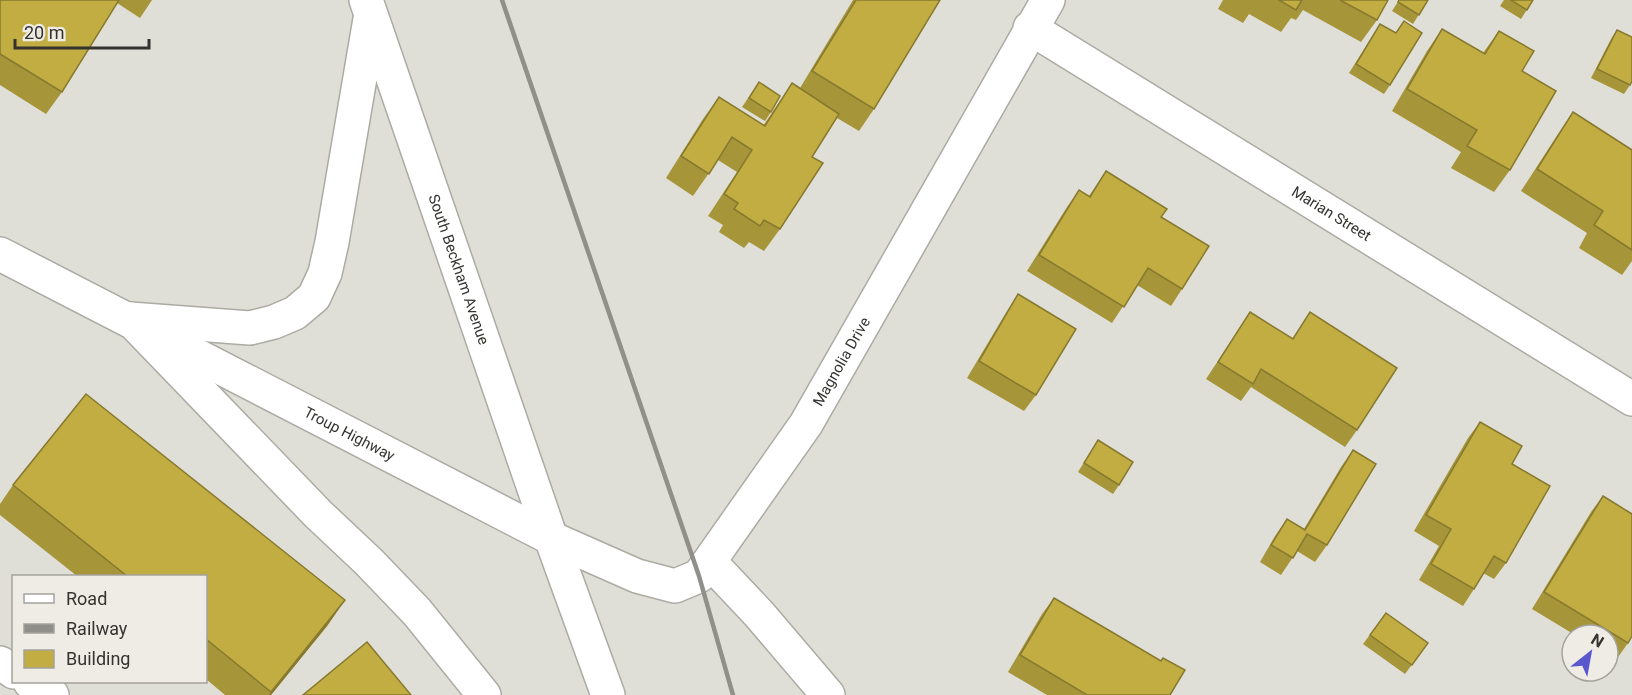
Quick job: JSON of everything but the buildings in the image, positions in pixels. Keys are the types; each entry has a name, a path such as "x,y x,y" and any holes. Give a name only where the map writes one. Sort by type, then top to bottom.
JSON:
{"main road":[{"name":"Magnolia Drive","path":"551,538 637,576 675,586 699,576 806,424 1048,0"},
{"path":"130,320 250,328 296,313 314,297 325,273 332,242 368,7"},
{"name":"South Beckham Avenue","path":"368,7 551,538"},
{"name":"Marian Street","path":"1030,28 1632,399"},
{"name":"Troup Highway","path":"0,254 551,538"},
{"path":"130,320 318,514 417,612 484,695"},
{"path":"551,538 608,695"},
{"path":"710,562 759,614 828,695"},
{"path":"33,683 52,695"}],"railway":[{"path":"502,0 699,576 733,695"}]}
